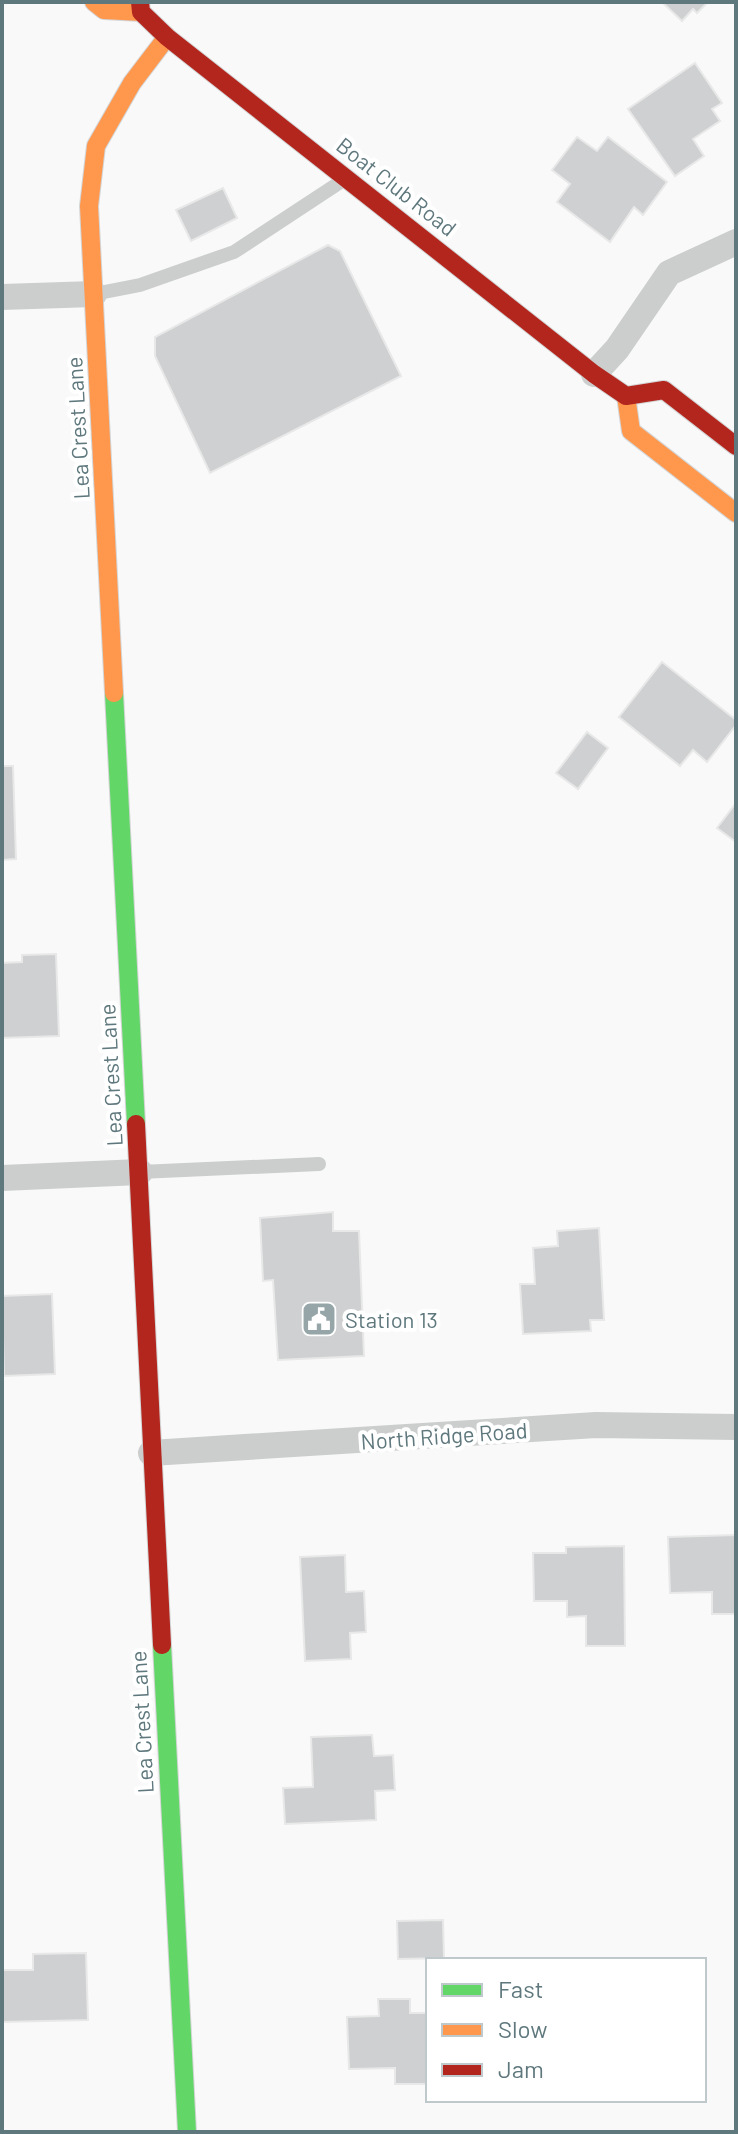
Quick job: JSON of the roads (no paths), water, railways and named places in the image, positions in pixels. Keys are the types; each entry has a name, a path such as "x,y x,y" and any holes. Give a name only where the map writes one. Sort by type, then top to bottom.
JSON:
{"street":[{"name":"Boat Club Road","path":"94,2 104,10 140,7 167,37 626,396"},
{"name":"Lea Crest Lane","path":"167,37 132,83 96,146 89,206 187,2132"},
{"path":"594,374 617,349 669,273 736,242"},
{"path":"2,297 94,294"},
{"path":"736,446 664,390 626,396 631,431 736,513"},
{"path":"2,1178 140,1172"},
{"name":"North Ridge Road","path":"151,1453 596,1425 736,1427"}],"lane":[{"path":"94,294 140,285 234,252 348,177"},
{"path":"140,1172 319,1164"}],"place":[{"name":"Station 13","path":"319,1319"}]}
